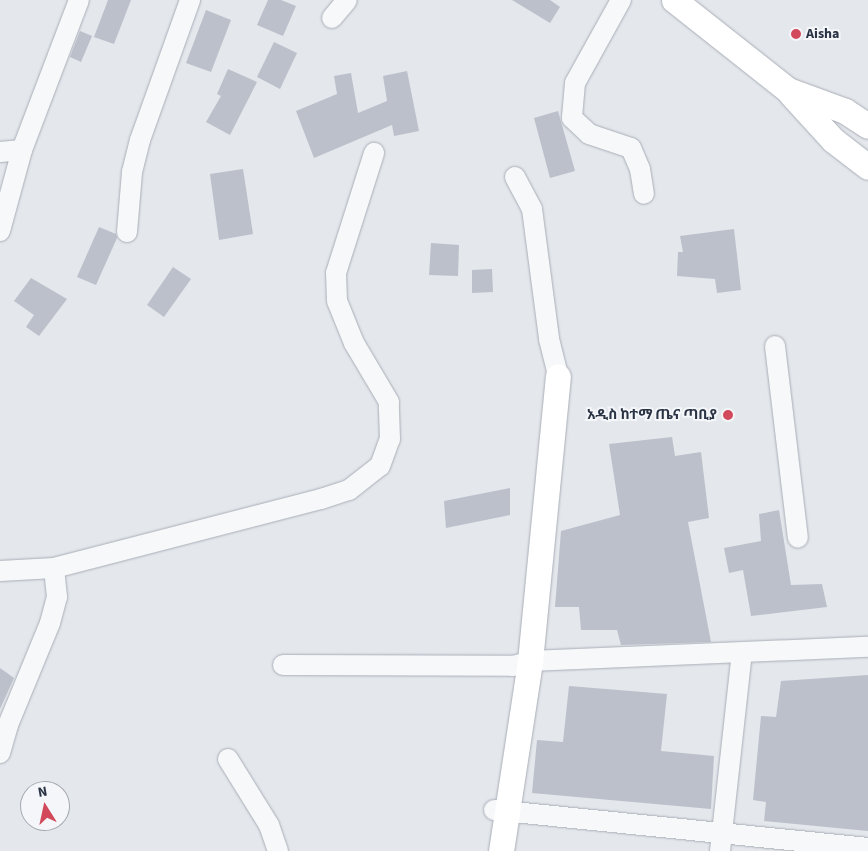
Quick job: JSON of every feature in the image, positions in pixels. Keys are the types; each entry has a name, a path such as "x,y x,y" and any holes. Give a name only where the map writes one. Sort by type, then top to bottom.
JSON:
{"main road":[{"path":"674,0 788,90 833,140 868,167"},
{"path":"788,90 844,111 868,126"},
{"path":"488,851 500,811 522,664 551,377"},
{"path":"500,811 501,851"}],"street":[{"path":"0,230 22,150 77,0"},
{"path":"127,232 129,191 140,140 190,0"},
{"path":"332,18 347,0"},
{"path":"621,0 575,83 572,118 589,134 631,148 640,169 644,194"},
{"path":"0,152 22,150"},
{"path":"0,571 54,568 321,499 349,490 380,466 390,440 389,402 354,343 337,301 336,273 374,153"},
{"path":"515,176 532,209 549,339 551,377"},
{"path":"775,346 798,538"},
{"path":"0,753 8,725 50,623 57,597 54,568"},
{"path":"283,666 522,664 868,647"},
{"path":"720,851 742,653"},
{"path":"228,759 269,825 278,851"},
{"path":"500,811 723,831 868,848"}],"building":[{"path":"108,0 131,0 114,44 94,37"},
{"path":"268,0 281,0 296,6 283,36 257,25"},
{"path":"512,0 550,0 560,7 550,23"},
{"path":"206,10 231,20 211,72 186,63"},
{"path":"80,31 92,36 81,62 70,57"},
{"path":"274,42 297,53 280,89 257,77"},
{"path":"228,69 257,82 230,135 206,122 221,96 217,94"},
{"path":"407,71 419,131 394,136 392,125 314,158 296,111 337,94 334,76 351,73 358,113 387,101 383,76"},
{"path":"558,111 575,171 550,178 534,118"},
{"path":"243,169 253,234 219,240 210,174"},
{"path":"99,227 116,234 117,238 96,285 77,277"},
{"path":"734,229 741,290 717,293 715,279 677,276 678,252 683,252 680,236"},
{"path":"431,243 459,245 458,276 429,275"},
{"path":"173,267 191,279 164,317 147,305"},
{"path":"492,269 493,292 472,293 472,270"},
{"path":"31,278 67,299 39,336 26,327 34,315 14,301"},
{"path":"672,437 675,456 701,452 709,518 688,522 711,642 621,645 617,630 581,630 579,607 555,607 561,531 620,515 609,444"},
{"path":"510,488 510,515 446,528 444,501"},
{"path":"779,510 791,585 822,584 827,607 751,616 743,570 729,573 724,548 761,541 759,514"},
{"path":"0,668 14,678 0,709"},
{"path":"868,675 868,831 764,821 766,802 753,800 761,716 776,717 781,681"},
{"path":"569,686 667,694 661,751 714,756 711,809 532,793 537,740 563,742"}],"place":[{"name":"Aisha","path":"796,34"},
{"name":"አዲስ ከተማ ጤና ጣቢያ","path":"728,415"}]}
